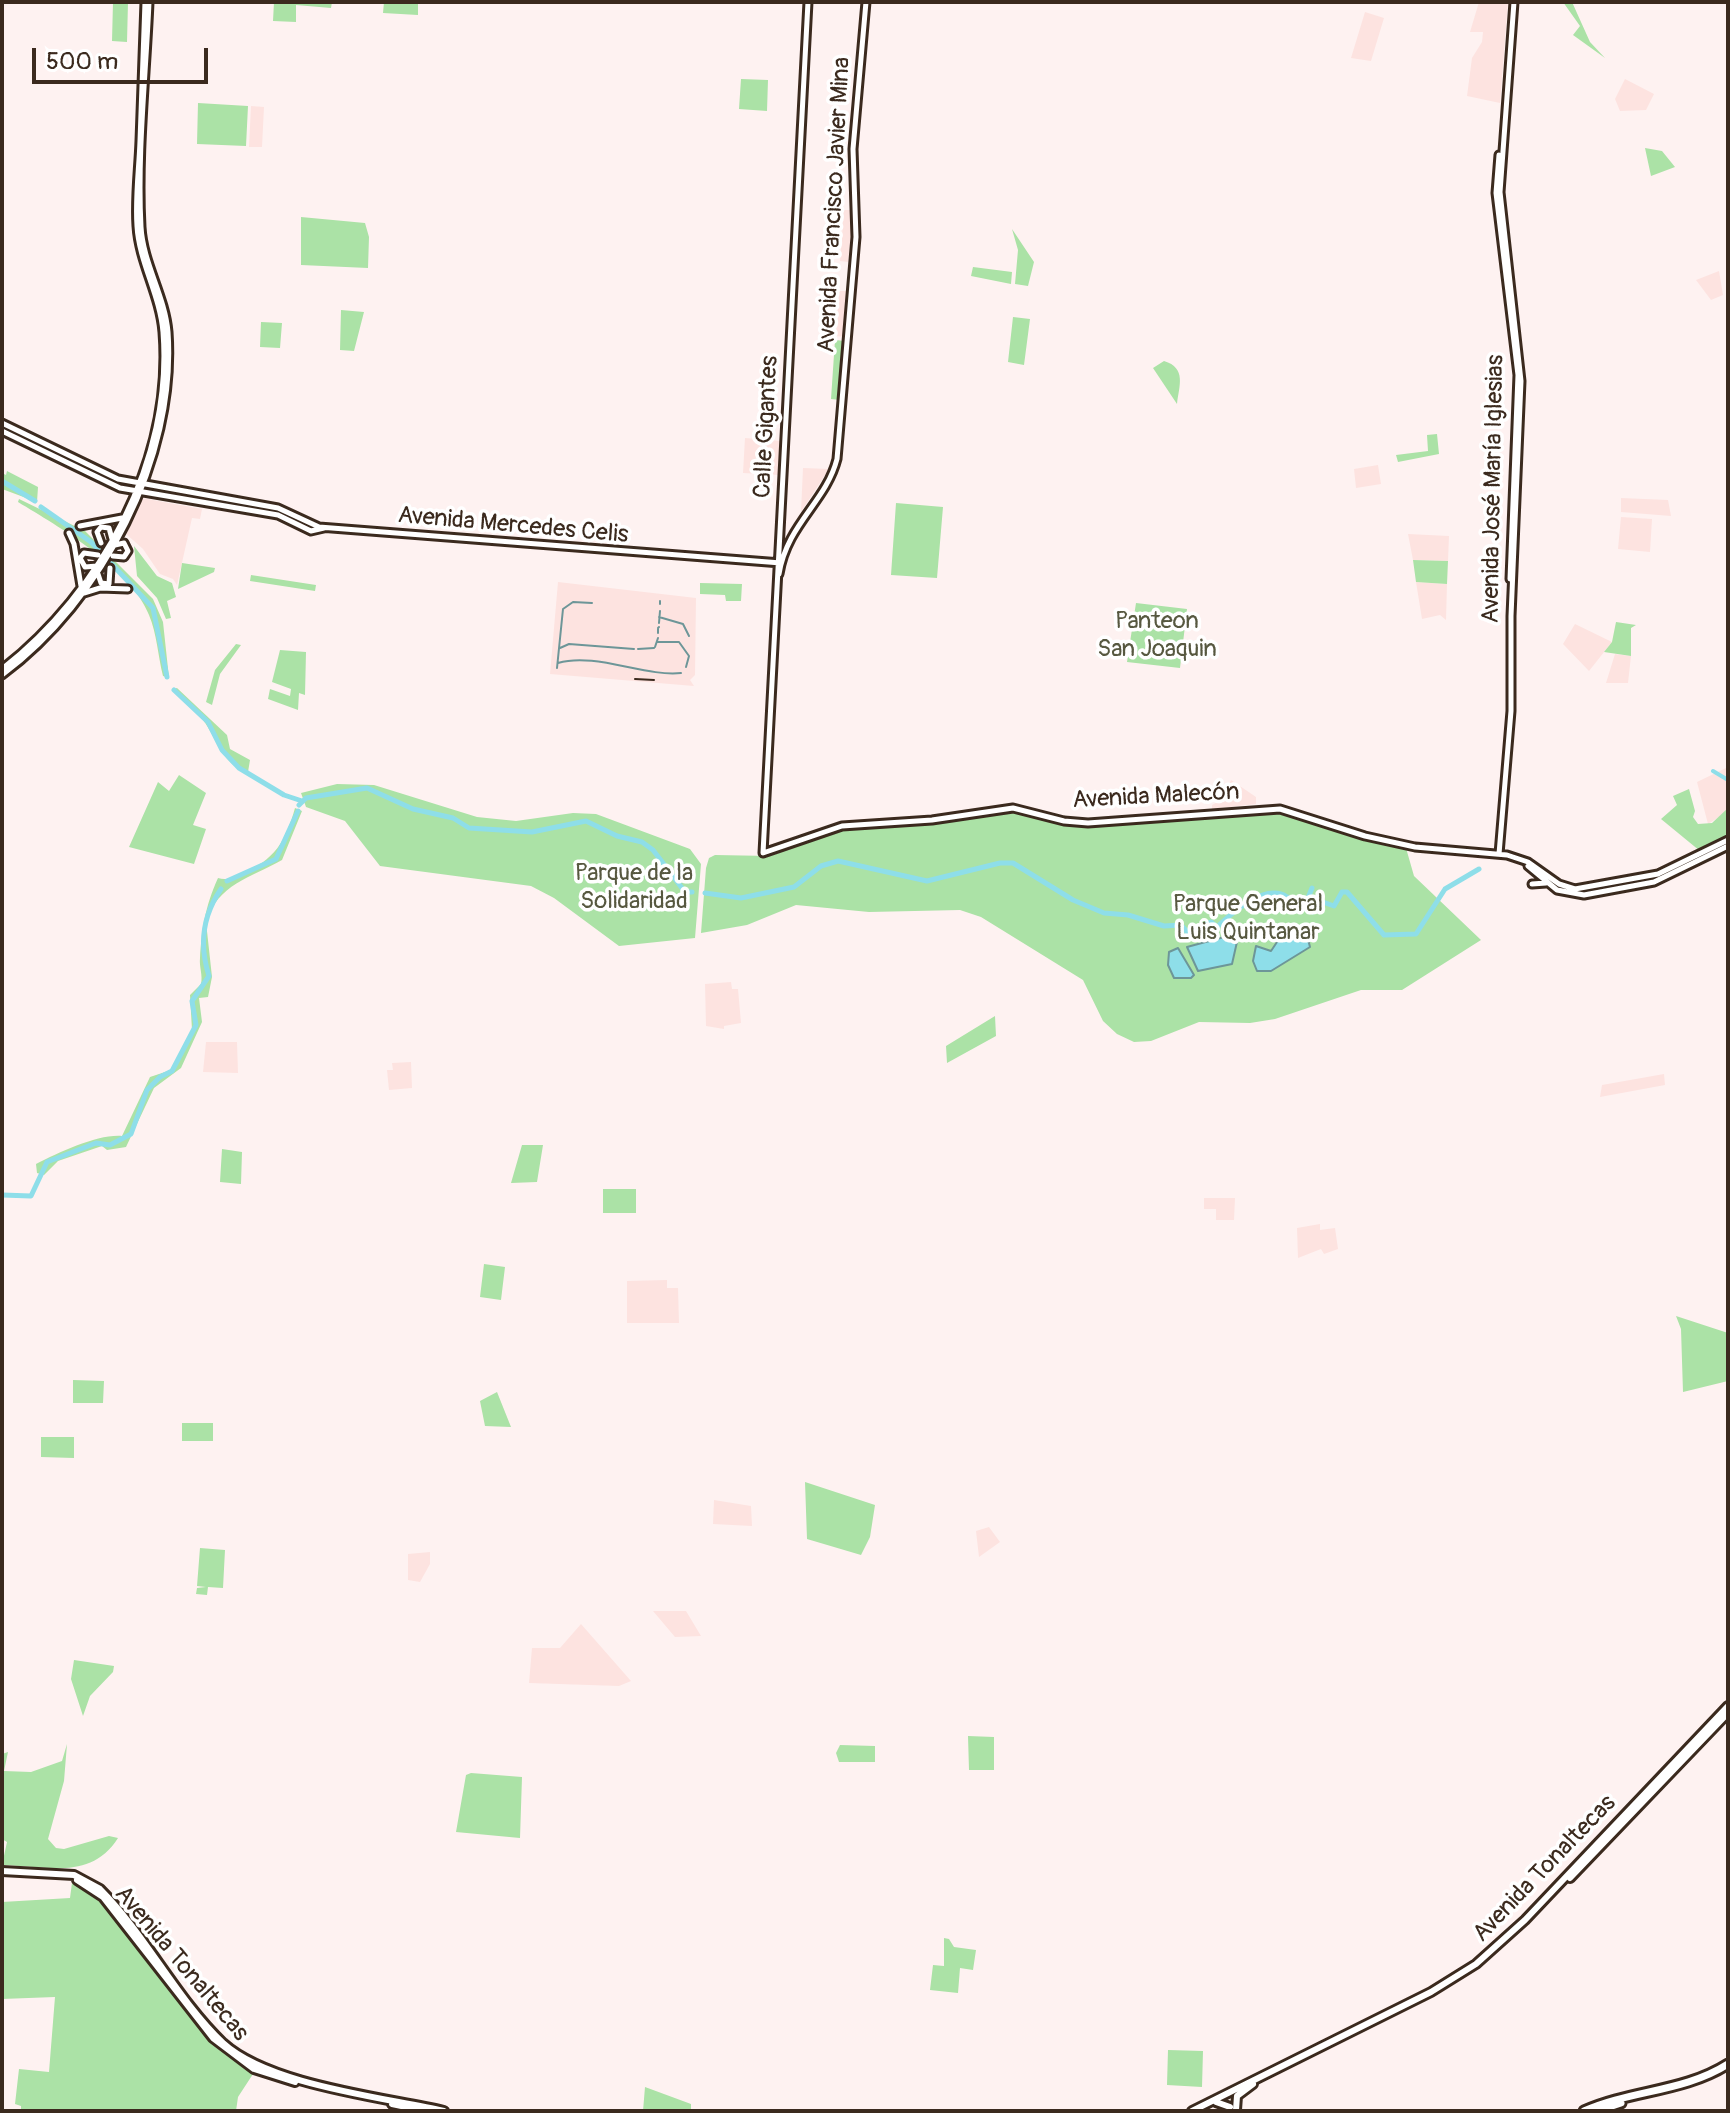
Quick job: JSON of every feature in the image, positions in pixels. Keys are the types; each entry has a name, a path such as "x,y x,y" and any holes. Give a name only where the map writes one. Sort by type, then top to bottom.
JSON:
{"highway":[{"path":"1584,2111 1613,2100 1690,2083 1728,2067"},
{"path":"1597,2111 1698,2084 1728,2067"}],"main road":[{"path":"3,671 32,651 82,591 112,548 139,489 159,401 164,354 160,308 137,226 147,2"},
{"name":"Calle Gigantes","path":"763,853 808,2"},
{"name":"Avenida Francisco Javier Mina","path":"778,562 788,538 832,472 837,459 857,222 853,149 866,2"},
{"name":"Avenida José María Iglesias","path":"1502,854 1511,711 1508,612 1518,375 1496,193 1512,2"},
{"name":"Avenida Mercedes Celis","path":"2,423 139,489 278,515 311,531 325,528 698,559 778,562"},
{"name":"Avenida Mercedes Celis","path":"2,431 127,489 204,495 278,508 325,528"},
{"path":"127,489 132,501"},
{"path":"126,518 139,489"},
{"path":"177,497 200,499 204,495"},
{"path":"80,526 126,518"},
{"path":"779,525 784,530 794,529"},
{"path":"101,543 97,532 104,527 111,529 112,548"},
{"path":"69,533 74,544 82,591"},
{"path":"778,536 785,533 788,538"},
{"path":"98,555 84,553 80,558 85,567 98,567"},
{"path":"98,567 99,581 106,585 112,578 110,568"},
{"path":"82,591 128,589"},
{"name":"Avenida Malecón","path":"763,853 842,826 932,820 1013,808 1064,821 1088,823 1273,808 1414,847 1502,854 1528,862 1566,887 1617,886"},
{"name":"Avenida Malecón","path":"1502,854 1532,869 1554,888 1572,895 1658,874 1728,843"},
{"path":"1532,884 1542,881 1554,888"},
{"name":"Avenida Tonaltecas","path":"1192,2111 1431,1992 1476,1964 1525,1920 1728,1706"},
{"name":"Avenida Tonaltecas","path":"1199,2111 1433,1994 1495,1953 1728,1713"},
{"name":"Avenida Tonaltecas","path":"2,1872 72,1878 94,1890 213,2038 254,2069 425,2111"},
{"name":"Avenida Tonaltecas","path":"2,1872 61,1873 82,1878 100,1889 212,2030 243,2058 293,2077 444,2111"},
{"path":"1216,2102 1233,2108 1237,2096 1253,2084"}],"shaded area":[{"path":"1479,2 1508,2 1500,103 1467,96 1472,58 1482,42 1483,32 1470,32"},
{"path":"1365,12 1384,18 1371,61 1351,58"},
{"path":"1625,79 1654,94 1646,110 1620,111 1615,99"},
{"path":"251,106 264,107 262,147 249,147"},
{"path":"844,210 854,210 848,262 840,261"},
{"path":"1719,271 1723,295 1711,300 1696,280"},
{"path":"839,291 849,291 845,337 836,336"},
{"path":"745,438 781,441 779,475 743,473"},
{"path":"1378,465 1381,484 1356,488 1354,469"},
{"path":"803,468 829,469 801,512"},
{"path":"142,498 202,509 200,519 192,518 177,585 173,579 160,574 143,549 125,533"},
{"path":"1621,498 1668,500 1671,516 1621,512"},
{"path":"1621,517 1652,519 1650,552 1618,549"},
{"path":"1408,534 1449,536 1448,561 1413,560"},
{"path":"558,582 696,598 695,675 690,680 694,686 550,674"},
{"path":"1416,582 1447,584 1446,620 1440,615 1422,619"},
{"path":"1575,624 1612,642 1589,671 1563,644"},
{"path":"1615,654 1631,656 1628,683 1606,683"},
{"path":"1728,767 1727,812 1708,824 1697,782"},
{"path":"1231,780 1256,797 1256,804 1212,809 1212,805 1223,799"},
{"path":"731,982 732,989 738,989 741,1023 724,1026 724,1029 706,1026 705,984"},
{"path":"206,1042 237,1042 238,1073 203,1072"},
{"path":"411,1062 412,1088 389,1090 387,1070 393,1070 392,1063"},
{"path":"1664,1074 1665,1085 1600,1097 1602,1085"},
{"path":"1204,1198 1235,1198 1234,1220 1216,1220 1216,1209 1204,1209"},
{"path":"1320,1224 1320,1230 1335,1228 1338,1249 1324,1254 1321,1249 1298,1258 1297,1228"},
{"path":"667,1280 667,1288 678,1288 679,1323 627,1323 627,1281"},
{"path":"714,1500 751,1506 752,1526 713,1524"},
{"path":"989,1527 1000,1542 979,1557 976,1531"},
{"path":"430,1552 430,1564 420,1582 408,1580 408,1554"},
{"path":"653,1611 686,1611 701,1636 675,1637"},
{"path":"581,1624 631,1681 619,1686 529,1683 532,1648 560,1648"}],"green space":[{"path":"113,2 128,2 127,42 112,41"},
{"path":"274,2 332,2 331,8 296,5 296,22 273,21"},
{"path":"384,2 418,2 418,15 383,13"},
{"path":"1563,2 1572,2 1590,42 1605,58 1573,35 1580,26"},
{"path":"741,79 768,80 767,111 739,109"},
{"path":"198,103 248,106 246,146 197,144"},
{"path":"1645,148 1662,151 1675,167 1651,176"},
{"path":"301,217 365,223 369,237 368,268 301,265"},
{"path":"1012,229 1034,262 1028,286 1015,284 1018,250"},
{"path":"973,267 1012,272 1011,284 971,276"},
{"path":"341,310 364,312 354,351 340,350"},
{"path":"1013,317 1030,319 1024,365 1008,362"},
{"path":"261,322 282,323 280,348 260,347"},
{"path":"835,340 845,341 840,400 831,399"},
{"path":"1164,361 1179,373 1177,404 1153,368"},
{"path":"1437,434 1439,454 1398,462 1396,455 1428,451 1427,435"},
{"path":"7,471 38,487 37,502 2,489 2,473 6,475"},
{"path":"19,499 85,531 153,599 163,622 169,678 163,676 149,615 127,581 92,550 18,502"},
{"path":"896,503 943,507 937,578 891,575"},
{"path":"134,546 157,576 172,583 176,597 167,601 171,618 166,619 157,598 137,576"},
{"path":"1413,560 1448,561 1447,584 1416,582"},
{"path":"182,563 215,568 214,572 178,589"},
{"path":"251,575 316,585 315,591 250,581"},
{"path":"700,583 742,584 741,601 726,601 725,595 700,594"},
{"name":"Panteon San Joaquin","path":"1136,603 1187,609 1180,668 1127,662"},
{"path":"1616,622 1636,625 1631,628 1631,656 1604,652 1612,642"},
{"path":"236,644 241,645 220,674 212,705 206,702 215,670"},
{"path":"280,650 306,652 305,695 299,693 298,710 268,699 270,689 290,696 291,689 272,682"},
{"path":"177,688 227,735 230,749 250,760 248,772 227,758 203,720 175,693 173,689"},
{"path":"179,775 206,793 193,825 206,829 194,864 129,847 158,782 169,791"},
{"name":"Parque de la Solidaridad","path":"337,784 374,785 477,817 516,821 573,813 596,814 690,849 701,864 695,938 619,946 554,898 531,886 380,866 345,821 306,807 301,793"},
{"path":"1689,789 1695,811 1693,817 1698,824 1712,823 1728,808 1728,840 1700,851 1661,819 1677,805 1673,796"},
{"path":"295,808 302,811 282,860 227,890 211,909 206,922 212,977 208,997 199,998 202,1022 181,1068 154,1088 126,1147 107,1150 102,1146 58,1161 44,1175 37,1173 36,1164 67,1149 102,1138 122,1136 150,1077 171,1070 192,1030 190,995 201,984 203,927 218,878 233,877 270,856 283,840"},
{"name":"Parque General Luis Quintanar","path":"1013,810 1075,826 1092,827 1277,812 1406,848 1414,876 1481,940 1402,990 1361,990 1275,1019 1250,1023 1199,1022 1151,1041 1134,1042 1117,1034 1103,1021 1083,980 981,917 960,910 869,912 796,905 747,925 701,933 706,868 709,858 715,855 770,856 843,830 952,822"},
{"path":"995,1016 996,1036 947,1063 946,1046"},
{"path":"522,1145 543,1145 537,1182 511,1183"},
{"path":"222,1149 242,1152 241,1184 220,1182"},
{"path":"603,1189 636,1189 636,1213 603,1213"},
{"path":"484,1264 505,1267 501,1300 480,1297"},
{"path":"1676,1316 1728,1333 1728,1381 1683,1392 1681,1329"},
{"path":"73,1380 104,1381 103,1403 73,1403"},
{"path":"497,1392 511,1427 485,1426 480,1401"},
{"path":"182,1423 213,1423 213,1441 182,1441"},
{"path":"41,1437 74,1437 74,1458 41,1457"},
{"path":"805,1482 875,1505 870,1537 861,1555 807,1539"},
{"path":"200,1548 225,1550 223,1588 208,1587 207,1595 196,1594 197,1588 206,1587 197,1586"},
{"path":"74,1660 114,1666 113,1672 90,1696 83,1716 71,1679"},
{"path":"968,1736 994,1737 994,1770 969,1770"},
{"path":"67,1744 64,1781 48,1839 56,1848 64,1849 109,1836 118,1838 107,1852 81,1866 2,1865 7,1842 2,1839 2,1754 8,1752 4,1771 31,1772 62,1761"},
{"path":"840,1745 875,1746 875,1762 839,1762 836,1753"},
{"path":"466,1775 522,1777 520,1838 456,1832"},
{"path":"72,1883 102,1901 215,2045 253,2074 238,2097 236,2111 21,2111 21,2106 15,2104 19,2069 49,2072 55,1997 2,1999 2,1902 70,1898"},
{"path":"944,1938 949,1939 954,1947 976,1950 973,1970 960,1968 958,1993 930,1990 933,1965 944,1966"},
{"path":"1168,2050 1203,2051 1202,2087 1167,2085"},
{"path":"645,2087 691,2104 691,2111 643,2111"}],"water":[{"path":"1239,933 1232,964 1198,971 1187,947"},
{"path":"1307,935 1310,947 1271,971 1257,971 1253,961 1256,946 1271,951 1281,936"},
{"path":"1178,948 1194,975 1191,978 1174,978 1168,965 1169,952"}],"waterway":[{"path":"2,481 35,501"},
{"path":"41,507 91,542 153,608 167,677"},
{"path":"557,668 563,609 573,602 592,603"},
{"path":"659,623 660,611"},
{"path":"659,617 683,624 689,636"},
{"path":"655,647 658,638"},
{"path":"657,642 679,642 689,656 686,667"},
{"path":"560,648 569,644 634,649"},
{"path":"638,649 654,648"},
{"path":"558,663 588,660 652,672 681,673"},
{"path":"174,690 208,722 222,750 239,768 284,795 302,801"},
{"path":"1713,771 1728,780"},
{"path":"299,805 306,798 367,788 413,809 453,818 469,828 532,832 586,821 617,836 642,842 653,850 685,892 692,892"},
{"path":"227,881 276,859 298,811"},
{"path":"705,893 741,898 794,887 821,866 838,861 927,881 1000,863 1013,863 1073,900 1104,913 1128,915 1164,926 1181,925 1188,933 1211,922 1217,927 1247,903 1264,895 1281,894 1297,902 1308,898 1312,888"},
{"path":"1308,898 1313,912 1320,901 1334,906 1342,892 1347,892 1384,935 1416,934 1445,889 1479,869"},
{"path":"2,1195 31,1196 47,1162 96,1143 110,1145 131,1134 147,1090 160,1077 172,1071 196,1025 192,1001 209,976 204,953 204,931 210,909 221,889"}],"railway":[{"path":"635,679 654,680"}]}
